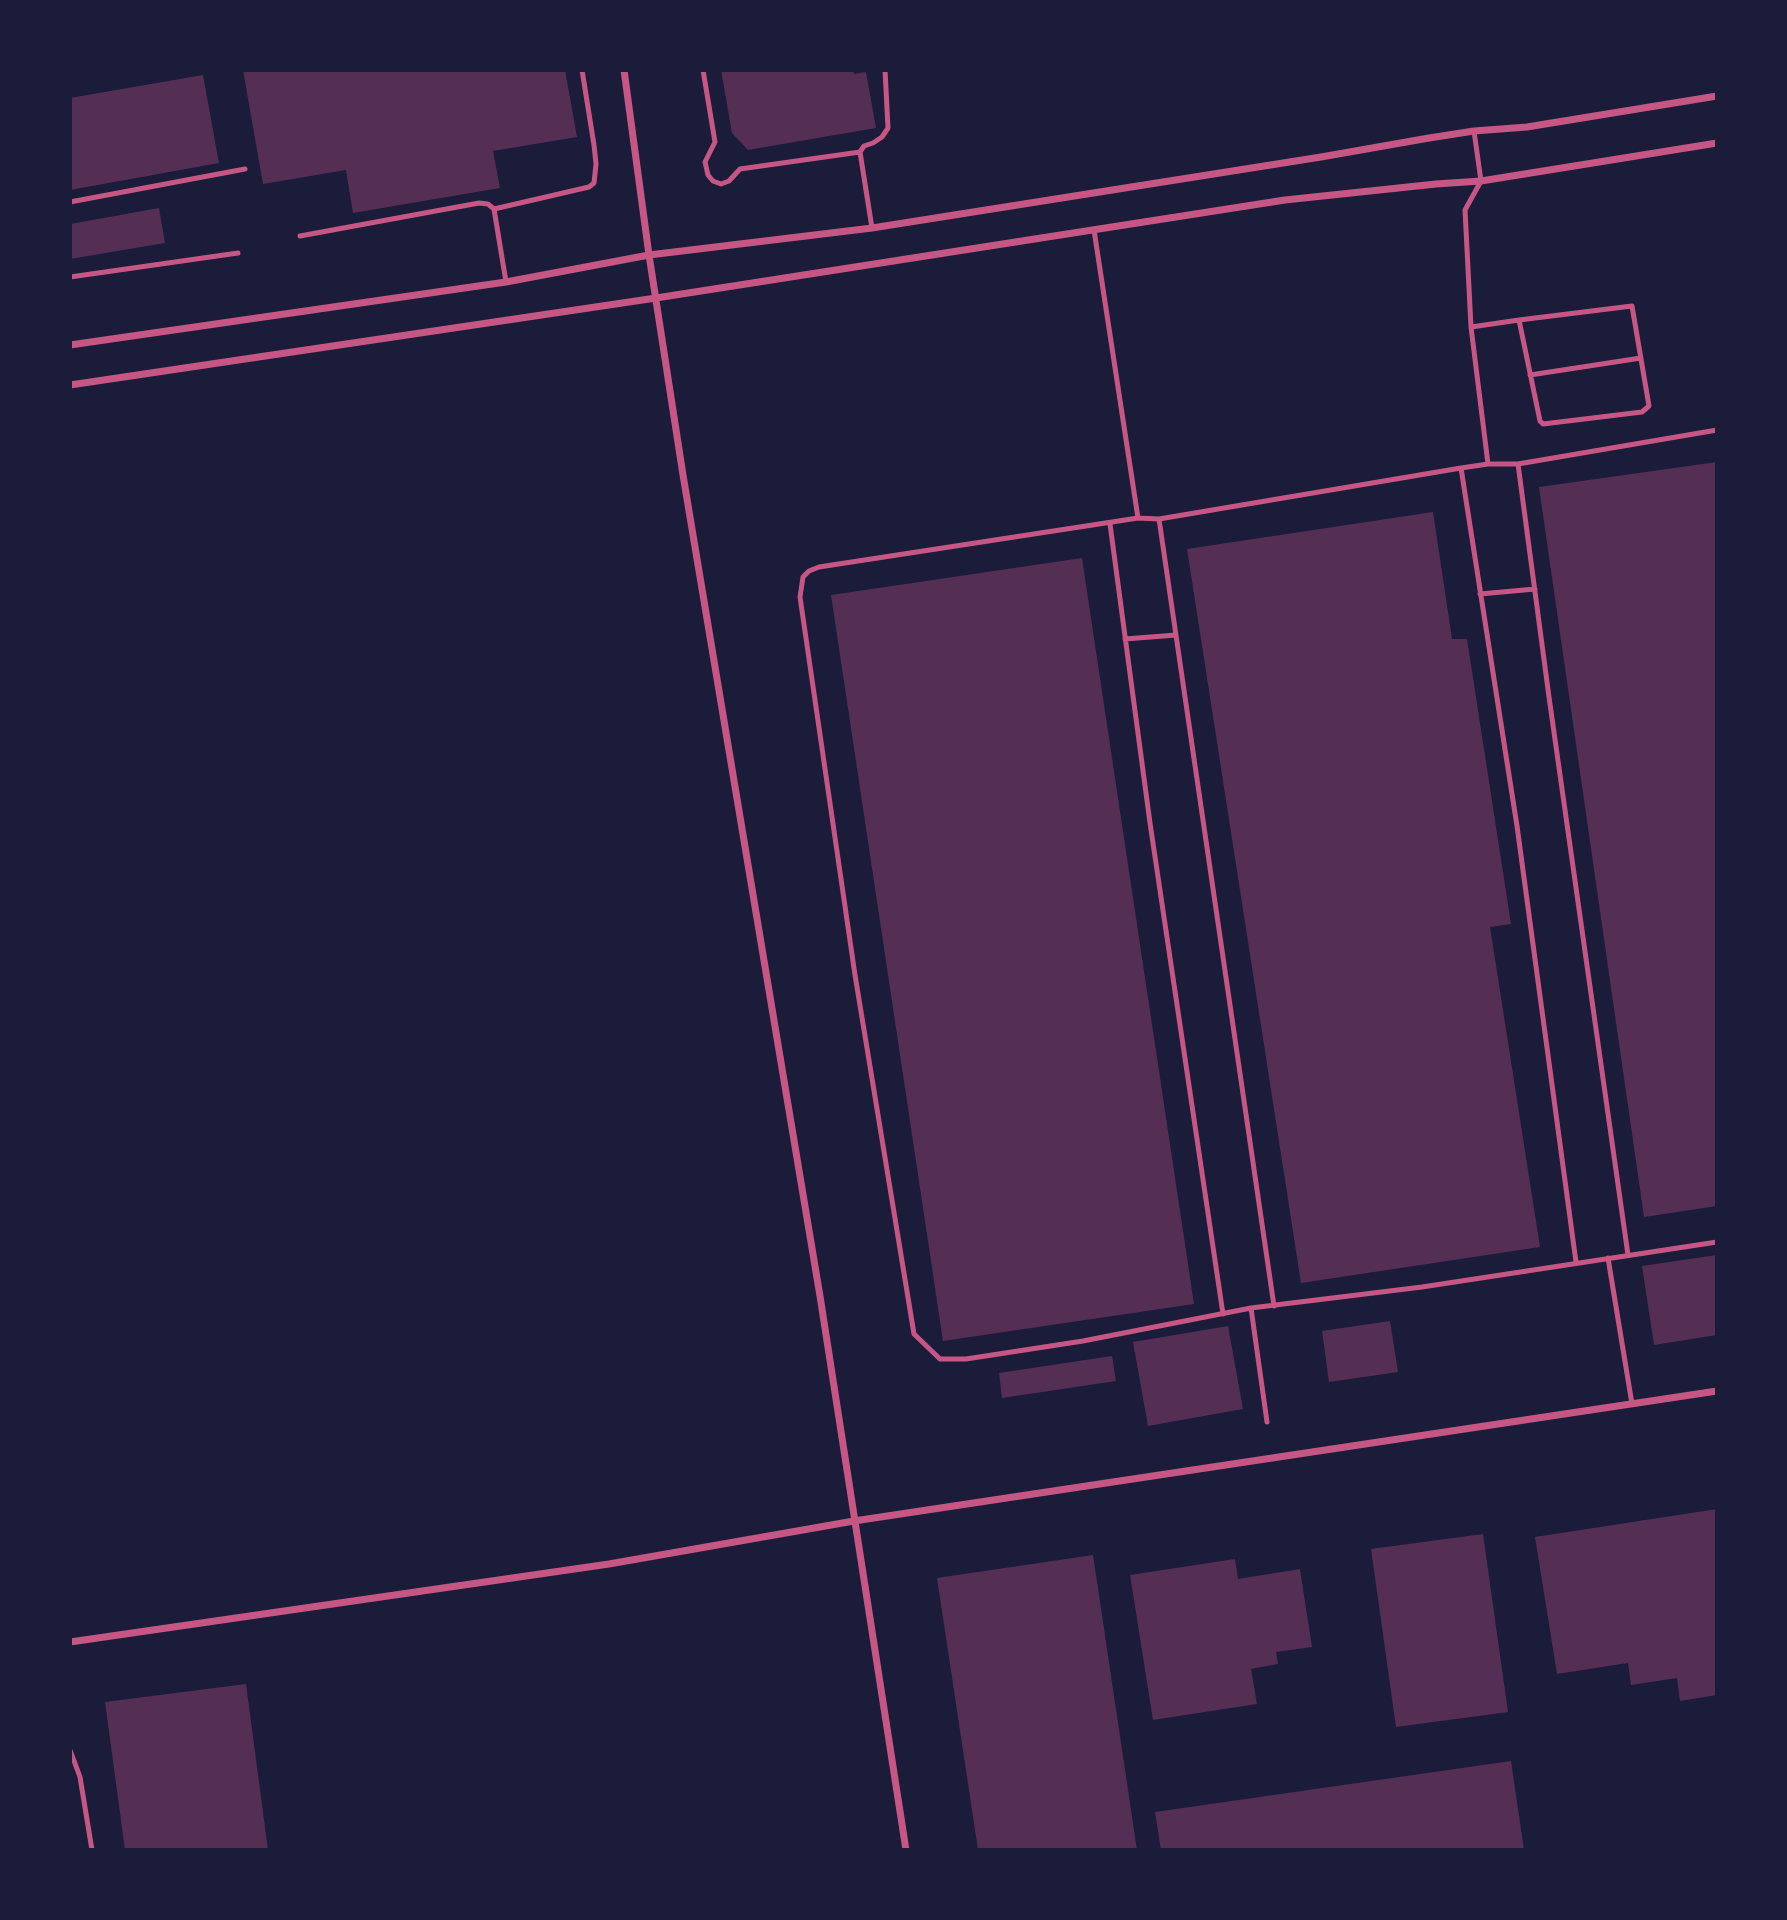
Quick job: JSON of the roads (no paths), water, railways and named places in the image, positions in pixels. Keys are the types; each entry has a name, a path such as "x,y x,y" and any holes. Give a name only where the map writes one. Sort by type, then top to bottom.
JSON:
{"street":[{"path":"624,70 683,475 820,1296 906,1850"},
{"path":"70,345 506,282 649,255 872,228 1474,131 1527,127 1717,96"},
{"path":"70,385 656,298 1285,200 1481,181 1717,144"},
{"path":"70,1642 609,1564 854,1521 1717,1391"}],"lane":[{"path":"494,209 589,187 594,183 594,145 582,70"},
{"path":"703,70 715,142 705,162 708,175 713,180 721,184 729,181 740,169 860,152"},
{"path":"872,228 860,152 864,146 882,137 888,128 885,70"},
{"path":"1474,131 1481,181 1465,210 1471,327 1488,464"},
{"path":"70,202 245,169"},
{"path":"300,236 479,203 488,204 494,209 506,282"},
{"path":"1094,230 1138,518"},
{"path":"70,277 238,253"},
{"path":"1471,327 1519,320 1632,306 1649,402 1646,409 1642,412 1544,424 1540,421 1519,320"},
{"path":"1531,375 1641,358"},
{"path":"1717,430 1518,464 1488,464 1461,468 1159,519 1138,518 819,567 808,571 803,578 800,597 855,975 914,1334 940,1359 966,1359 1083,1341 1251,1308 1422,1287 1717,1242"},
{"path":"1518,464 1628,1255"},
{"path":"1461,468 1517,826 1576,1262"},
{"path":"1159,519 1274,1306"},
{"path":"1110,523 1150,823 1223,1314"},
{"path":"1480,594 1535,589"},
{"path":"1125,639 1176,635"},
{"path":"1608,1258 1632,1404"},
{"path":"1251,1308 1267,1422"},
{"path":"70,1750 80,1777 92,1850"}]}
